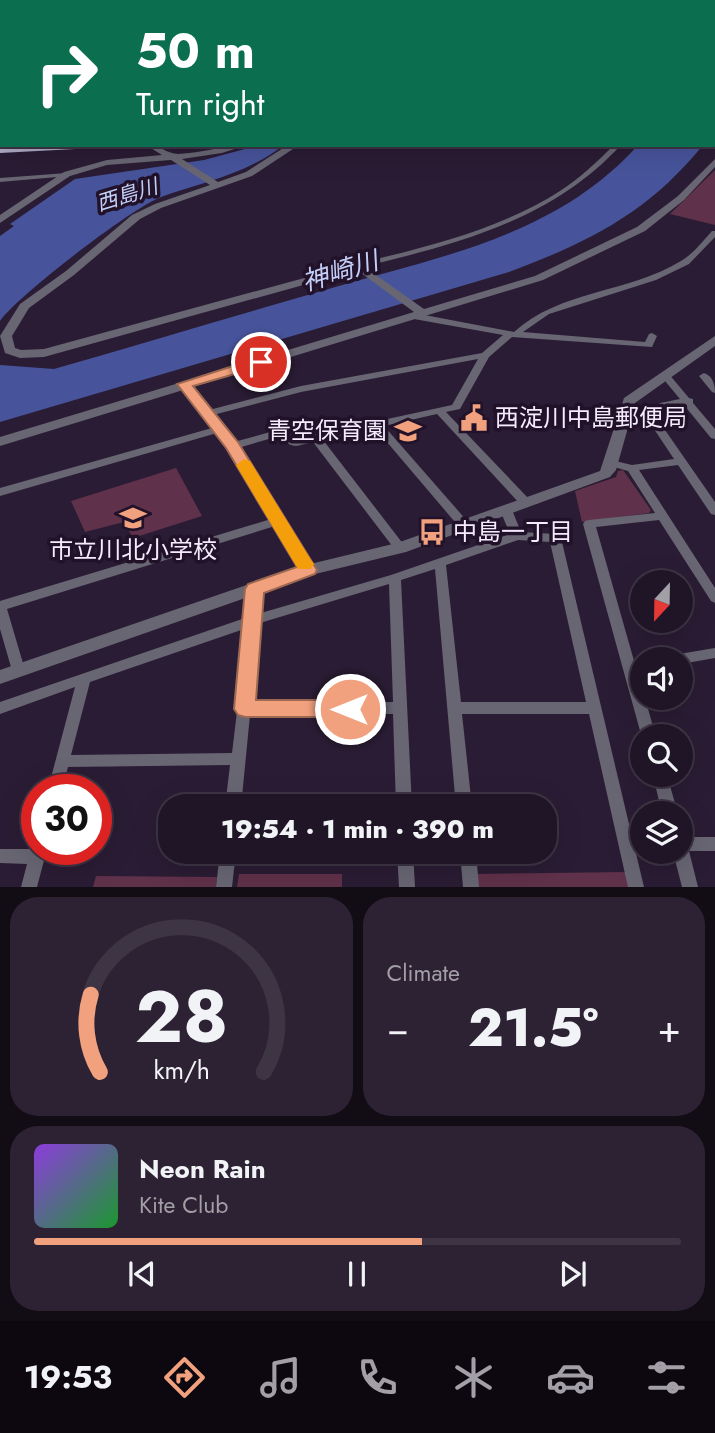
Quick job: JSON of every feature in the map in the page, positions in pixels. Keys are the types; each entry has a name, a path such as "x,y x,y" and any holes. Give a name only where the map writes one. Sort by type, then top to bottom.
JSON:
{"main road":[{"path":"0,148 31,147"}],"street":[{"path":"154,147 216,185"},
{"path":"0,180 67,174 135,160 179,160 235,147"},
{"path":"292,147 249,174 158,206 136,217 70,273 24,306 6,336 9,350 20,354 44,354 479,234 536,209 581,178 616,147"},
{"path":"0,442 539,278 614,244 664,214 715,162"},
{"path":"0,220 67,174"},
{"path":"232,446 281,432 293,443 456,407 485,355 545,312 653,278 686,262 715,233"},
{"path":"361,268 418,313 514,333 649,345 652,336"},
{"path":"0,677 308,570 400,548 605,474 611,463 629,401 715,340"},
{"path":"207,413 301,388 485,355"},
{"path":"665,375 715,436"},
{"path":"704,376 715,390"},
{"path":"184,384 232,446 308,570"},
{"path":"689,401 664,405 651,417 715,511"},
{"path":"438,410 525,502"},
{"path":"377,424 464,525"},
{"path":"0,492 220,429"},
{"path":"316,438 400,548"},
{"path":"611,463 632,468 680,461"},
{"path":"632,468 715,598"},
{"path":"700,490 715,488"},
{"path":"506,510 517,536"},
{"path":"630,648 589,524 662,516"},
{"path":"18,670 0,607 279,521"},
{"path":"0,708 254,620 394,578 517,536 555,538 636,887"},
{"path":"440,562 463,794"},
{"path":"394,578 403,794"},
{"path":"234,794 254,620 255,589"},
{"path":"693,657 715,653"},
{"path":"59,774 84,680"},
{"path":"245,709 400,708"},
{"path":"455,708 595,708"},
{"path":"63,761 238,760"},
{"path":"693,844 715,844"},
{"path":"0,856 21,854"},
{"path":"224,887 227,864"},
{"path":"406,864 407,887"},
{"path":"469,864 471,887"},
{"path":"684,864 690,887"},
{"path":"29,887 35,865"}],"shaded area":[{"path":"715,170 715,225 670,214"},
{"path":"176,468 202,516 133,538 124,522 85,532 71,501"},
{"path":"623,470 651,510 649,513 582,522 575,491 616,477 618,471"},
{"path":"627,872 630,887 478,887 476,874"},
{"path":"239,874 342,874 342,887 237,887"},
{"path":"96,876 217,877 216,887 93,887"}],"water":[{"name":"西島川","path":"253,147 281,147 240,170 147,204 102,234 51,274 0,321 0,236 14,226 10,224 75,179 204,160"},
{"name":"神崎川","path":"636,147 701,147 661,189 615,223 591,237 509,272 0,422 0,365 54,369 452,254 532,223 570,202 606,176"}],"slow traffic":[{"path":"244,465 305,564"}],"place":[{"name":"西淀川中島郵便局","path":"474,418"},
{"name":"青空保育園","path":"408,431"},
{"name":"市立川北小学校","path":"133,518"},
{"name":"中島一丁目","path":"432,532"}],"route":[{"path":"261,362 184,384 232,446 308,570 255,589 245,709 350,709"}]}
